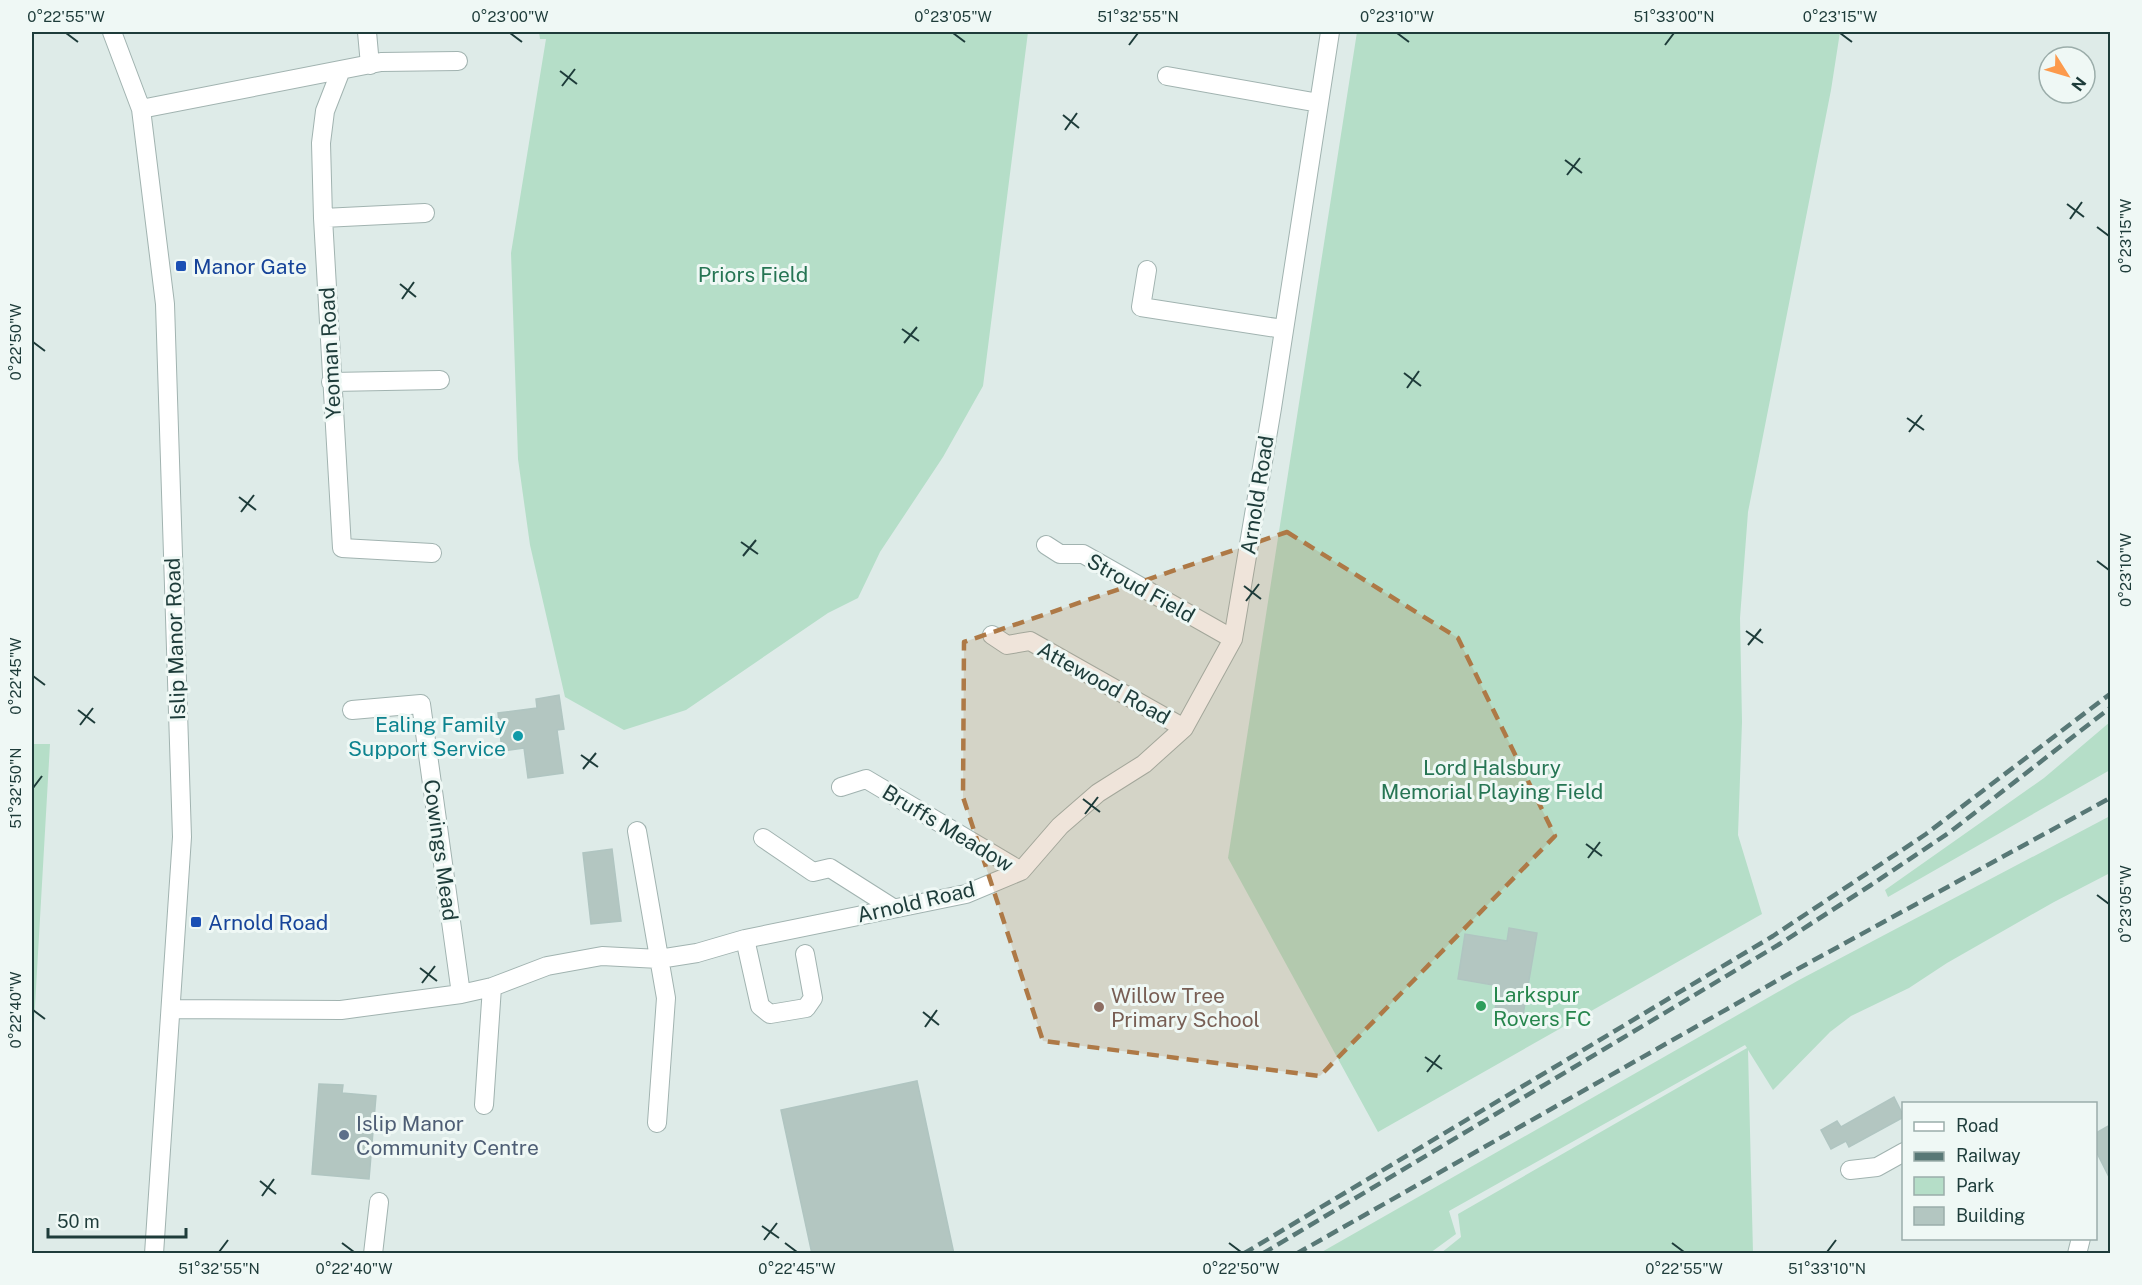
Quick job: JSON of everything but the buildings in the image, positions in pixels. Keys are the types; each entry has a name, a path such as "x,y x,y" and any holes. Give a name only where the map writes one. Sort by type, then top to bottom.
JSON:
{"street":[{"name":"Islip Manor Road","path":"112,32 141,109 165,304 182,837 154,1254"},
{"path":"367,32 370,65"},
{"name":"Arnold Road","path":"172,1009 341,1010 461,994 492,987 547,966 602,956 659,959 698,953 745,939 966,894 1021,872 1060,826 1098,793 1144,764 1184,728 1233,639 1272,408 1330,32"},
{"path":"141,109 381,62 458,61"},
{"name":"Yeoman Road","path":"341,70 326,111 321,144 323,218 342,548 432,553"},
{"path":"1167,76 1319,103"},
{"path":"323,218 426,213"},
{"path":"1147,270 1141,307 1283,329"},
{"path":"332,382 440,380"},
{"name":"Stroud Field","path":"1046,545 1060,554 1083,554 1233,639"},
{"name":"Attewood Road","path":"992,635 1007,645 1030,641 1184,728"},
{"name":"Cowings Mead","path":"352,710 421,704 461,994"},
{"name":"Bruffs Meadow","path":"841,787 866,779 1021,872"},
{"path":"637,831 666,998 657,1123"},
{"path":"763,838 813,872 830,868 893,908"},
{"path":"745,939 760,1006 770,1014 806,1008 813,998 805,954"},
{"path":"484,1105 492,987"},
{"path":"1850,1170 1877,1167 1902,1153"},
{"path":"373,1254 379,1202"}],"highlighted area":[{"path":"1287,532 1458,638 1555,836 1320,1076 1043,1041 963,797 964,642"}],"green space":[{"name":"Priors Field","path":"539,32 1028,32 983,386 943,457 880,552 858,598 828,613 686,710 624,730 565,697 530,545 518,459 511,253 546,39 540,39"},
{"name":"Lord Halsbury Memorial Playing Field","path":"1357,32 1840,32 1831,90 1748,512 1740,618 1742,722 1738,835 1762,914 1378,1132 1228,858"},
{"path":"2110,722 2110,770 1888,897 1885,890 2044,778"},
{"path":"32,744 50,744 32,1058"},
{"path":"2110,816 2110,873 1947,963 1909,988 1851,1016 1830,1032 1773,1090 1748,1050 1753,1253 1441,1253 1461,1237 1458,1214 1747,1048 1745,1045 1449,1211 1456,1234 1430,1253 1320,1253 1799,980"}],"railway":[{"path":"1243,1254 1773,936 1926,834 2110,694"},
{"path":"1262,1254 1778,945 1950,832 2110,708"},
{"path":"1296,1254 1794,971 2110,798"}],"place":[{"name":"Manor Gate","path":"181,266"},
{"name":"Ealing Family Support Service","path":"518,736"},
{"name":"Arnold Road","path":"196,922"},
{"name":"Larkspur Rovers FC","path":"1481,1006"},
{"name":"Willow Tree Primary School","path":"1099,1007"},
{"name":"Islip Manor Community Centre","path":"344,1135"}]}
